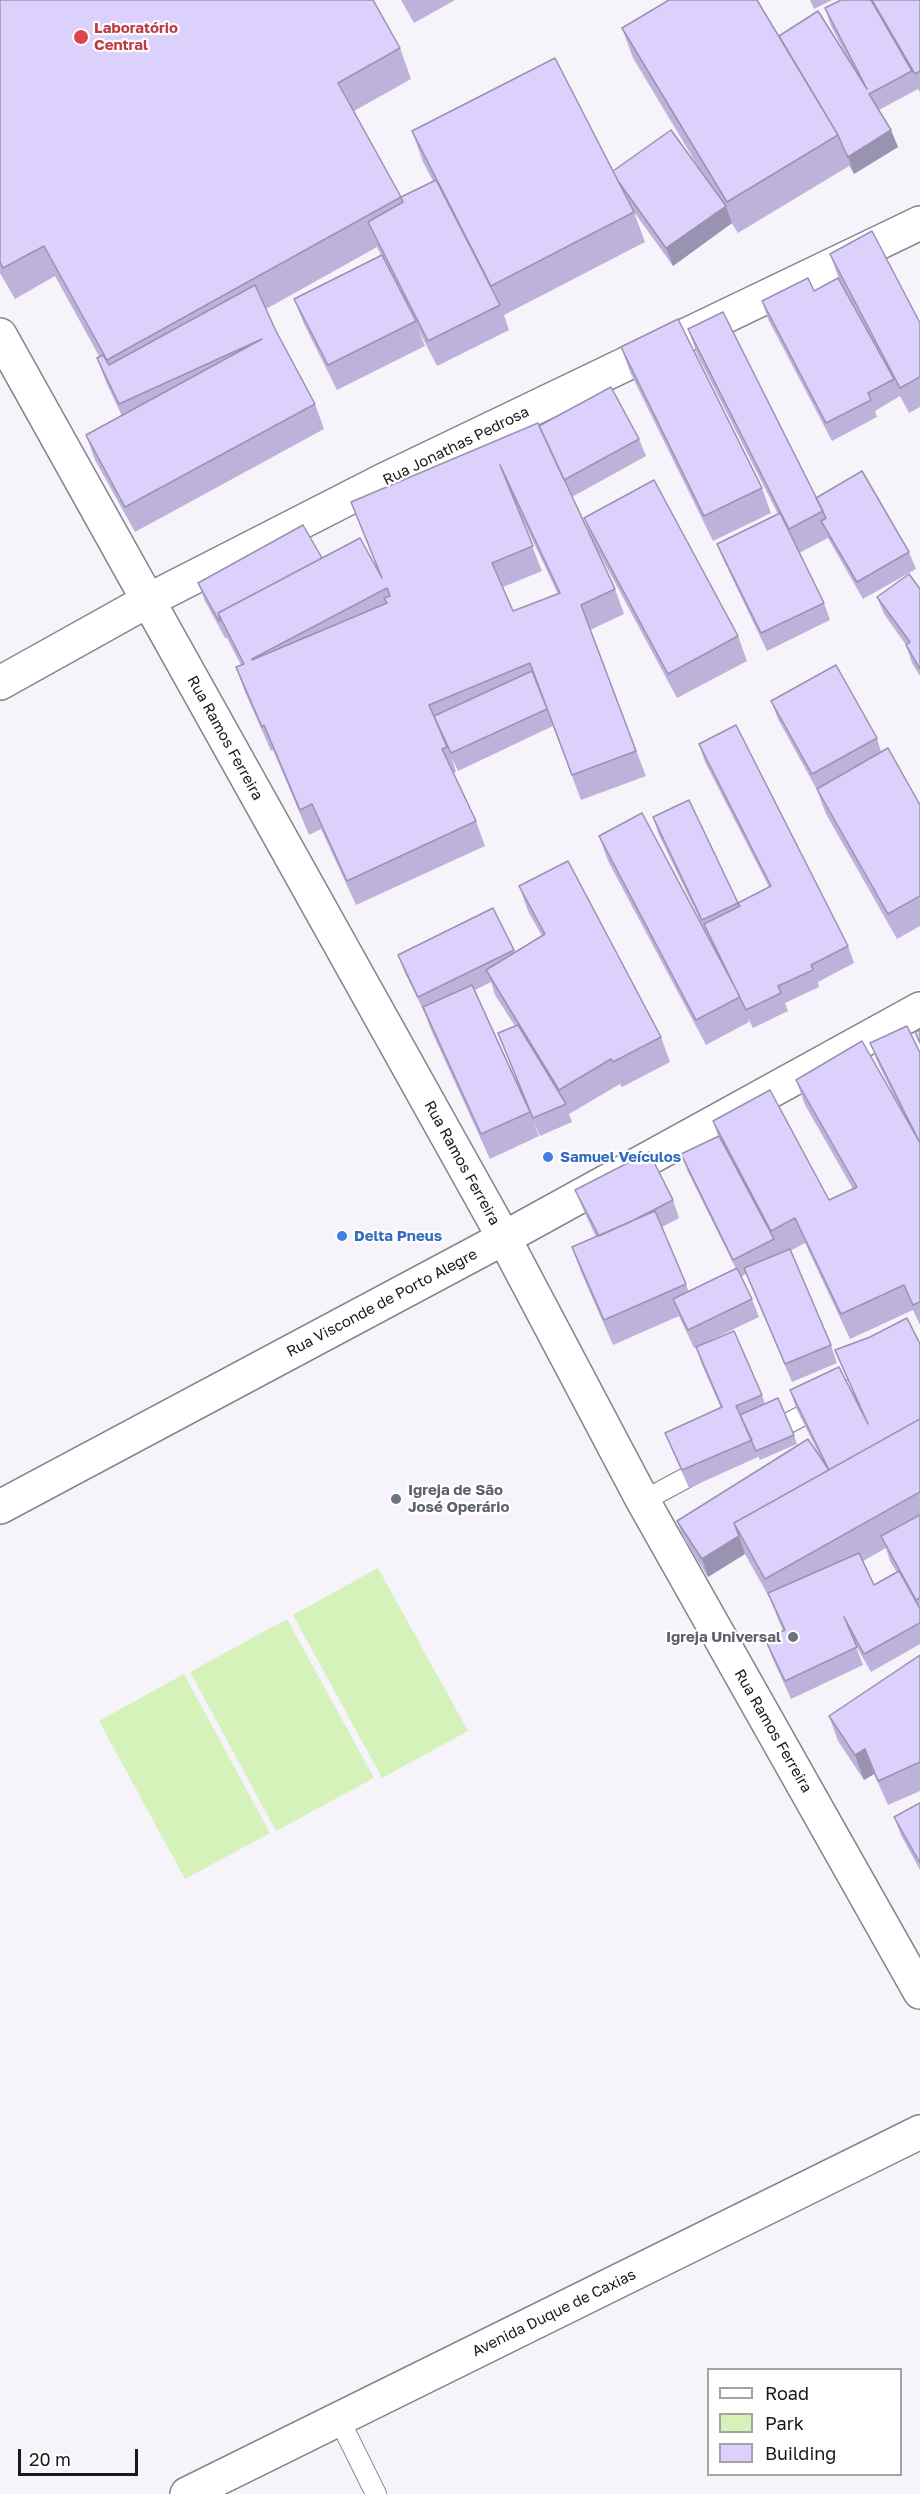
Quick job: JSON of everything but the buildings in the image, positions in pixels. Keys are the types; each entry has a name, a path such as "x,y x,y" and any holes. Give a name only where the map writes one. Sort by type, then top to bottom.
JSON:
{"street":[{"name":"Rua Jonathas Pedrosa","path":"0,683 148,600 382,482 920,224"},
{"name":"Rua Ramos Ferreira","path":"0,335 504,1238 643,1501 920,1992"},
{"name":"Rua Visconde de Porto Alegre","path":"0,1507 504,1238 920,1009"},
{"name":"Avenida Duque de Caxias","path":"187,2494 920,2132"}],"lane":[{"path":"746,1446 920,1353"},
{"path":"643,1501 725,1457"},
{"path":"339,2419 376,2494"}],"green space":[{"path":"378,1568 468,1731 382,1778 293,1615"},
{"path":"287,1619 374,1778 276,1831 190,1672"},
{"path":"184,1674 270,1833 185,1879 99,1721"}],"place":[{"name":"Laboratório Central","path":"81,37"},
{"name":"Samuel Veículos","path":"548,1157"},
{"name":"Delta Pneus","path":"342,1236"},
{"name":"Igreja de São José Operário","path":"396,1499"},
{"name":"Igreja Universal","path":"793,1637"}]}
